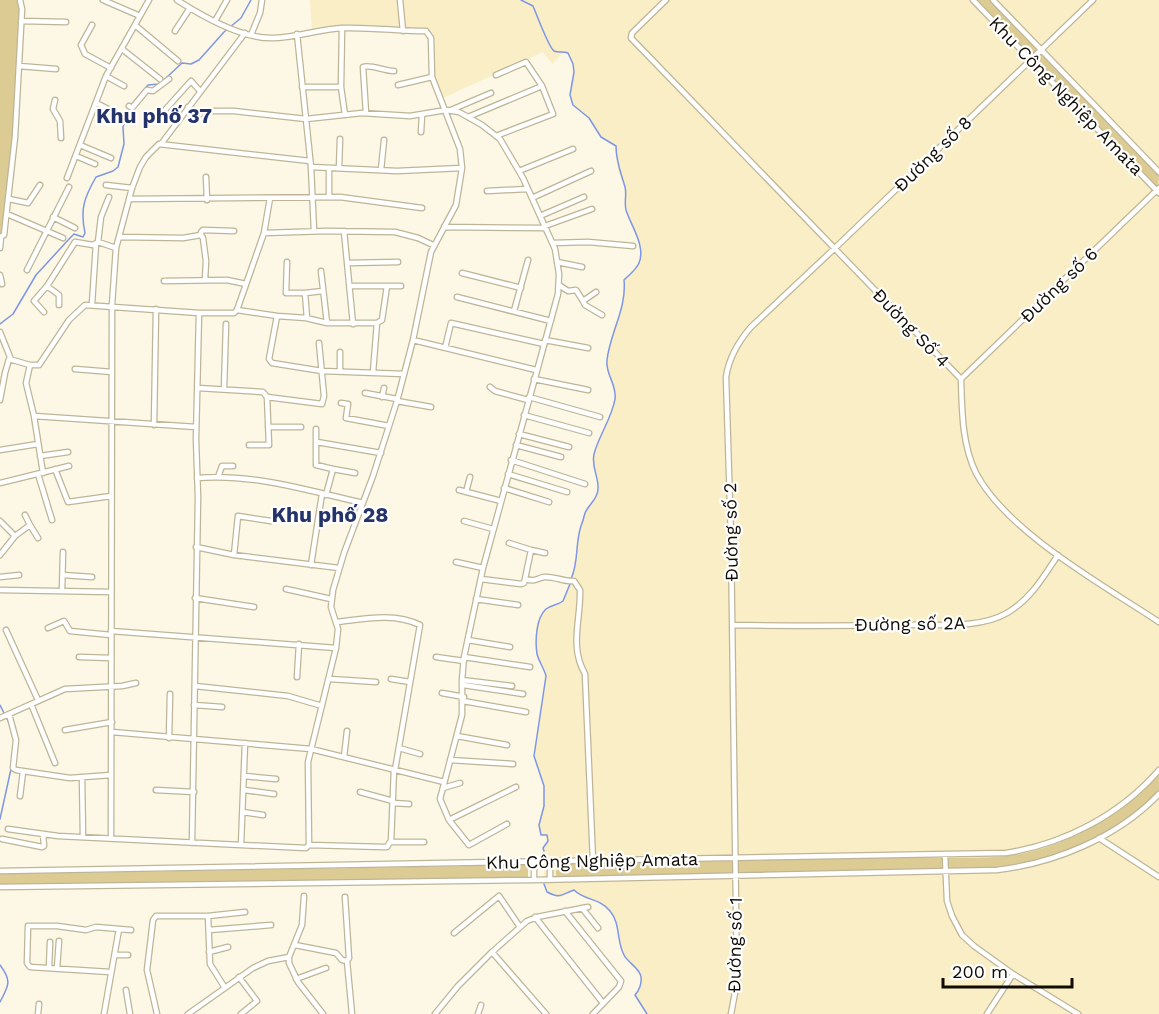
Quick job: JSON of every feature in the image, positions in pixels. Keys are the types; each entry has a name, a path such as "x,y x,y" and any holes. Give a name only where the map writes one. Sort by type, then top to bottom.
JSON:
{"street":[{"path":"0,248 0,237 4,235 9,199 19,66 20,0"},
{"path":"103,0 140,16"},
{"path":"67,178 106,76 149,0"},
{"path":"177,0 215,21 248,34 274,39 342,28 426,31 430,34 432,77 449,110 460,149 462,168 456,205 433,245 413,340 397,400 381,453 339,568 331,599 331,607 338,629 330,679 311,749 307,778 309,845"},
{"path":"215,21 227,0"},
{"path":"111,838 112,305 117,248 132,188 140,167 156,146 161,144 200,91 248,34 260,13 262,0"},
{"path":"400,0 402,31"},
{"name":"Đường Số 4","path":"666,0 630,37 961,380 964,431 968,451 976,473 993,500 1004,512 1058,555 1159,622"},
{"name":"Khu Công Nghiệp Amata","path":"973,0 1158,191"},
{"name":"Khu Công Nghiệp Amata","path":"993,0 1159,172"},
{"name":"Đường số 8","path":"835,248 1093,0"},
{"path":"175,31 190,8"},
{"path":"21,21 66,22"},
{"path":"92,25 81,45 82,50 85,54 111,68"},
{"path":"135,25 178,61"},
{"path":"342,28 341,87 345,115"},
{"path":"297,34 311,167 314,231"},
{"path":"122,49 160,79"},
{"path":"496,75 526,62 542,86 553,114 496,136"},
{"path":"19,66 56,69"},
{"path":"366,113 363,67 394,71"},
{"path":"106,76 124,86"},
{"path":"398,85 432,77"},
{"path":"130,107 147,90 153,91 170,79"},
{"path":"165,110 191,81 200,91"},
{"path":"468,117 542,86"},
{"path":"302,87 341,87"},
{"path":"208,111 234,111 306,119 366,113 422,115 449,110 491,93"},
{"path":"55,100 53,109 60,121 61,138"},
{"path":"96,103 122,116"},
{"path":"188,107 200,114"},
{"path":"449,110 468,117 500,139 519,171 552,243 557,262 559,285 483,568 464,659 462,682 464,699 457,736 440,799 449,820 470,845 507,824"},
{"path":"421,132 422,115"},
{"path":"339,168 340,139"},
{"path":"381,170 384,140"},
{"path":"161,144 310,160"},
{"path":"80,145 111,158"},
{"path":"519,171 573,148"},
{"path":"76,156 95,164"},
{"path":"311,167 381,170 462,168"},
{"path":"329,168 329,197"},
{"path":"532,198 591,171"},
{"path":"206,177 207,200"},
{"path":"9,199 28,203 40,185"},
{"path":"106,185 132,188"},
{"path":"27,270 69,187"},
{"path":"488,191 527,189"},
{"name":"Đường số 6","path":"961,380 1158,191"},
{"path":"92,304 101,217 109,197"},
{"path":"129,200 329,197 422,208"},
{"path":"540,216 584,197"},
{"path":"0,400 9,359 39,365 69,320 85,305 112,305 199,313 231,314 237,310 264,233 270,198"},
{"path":"444,227 545,227 592,209"},
{"path":"7,214 63,238"},
{"path":"52,217 75,228"},
{"path":"201,235 203,230 234,231"},
{"path":"264,233 344,231 406,234 433,245"},
{"path":"344,231 353,324"},
{"path":"120,237 183,238 201,235"},
{"path":"201,235 206,261 205,280"},
{"path":"44,312 34,302 75,242 97,243 117,248"},
{"path":"552,243 588,242 633,246"},
{"name":"Đường số 2","path":"735,859 733,625 727,370 735,348 751,327 835,248"},
{"path":"514,311 528,260"},
{"path":"287,262 286,293 322,291"},
{"path":"348,263 398,262"},
{"path":"557,262 582,267"},
{"path":"321,271 327,323"},
{"path":"462,273 521,288"},
{"path":"0,275 2,284"},
{"path":"164,281 227,280 246,284"},
{"path":"559,285 568,291 576,290 585,305 602,315"},
{"path":"47,286 59,295 59,305"},
{"path":"350,286 401,286"},
{"path":"237,310 307,318 327,323 377,323 382,320 387,286"},
{"path":"583,301 596,292"},
{"path":"305,293 307,318"},
{"path":"457,297 551,321"},
{"path":"154,425 156,309"},
{"path":"192,843 199,313"},
{"path":"277,316 269,362 275,365 322,371 404,374"},
{"path":"373,372 377,323"},
{"path":"445,348 450,323 544,342 588,348"},
{"path":"224,389 226,324"},
{"path":"0,332 10,357"},
{"path":"413,340 536,370"},
{"path":"267,397 322,404 324,396 320,343"},
{"path":"340,352 340,371"},
{"path":"30,364 26,383 34,416 41,473 52,520"},
{"path":"75,369 112,372"},
{"path":"534,379 588,390"},
{"path":"490,387 495,391 600,417"},
{"path":"198,388 263,392 267,397 268,446 249,445"},
{"path":"382,396 384,388"},
{"path":"365,393 430,407"},
{"path":"341,403 348,404 346,418 389,426"},
{"path":"524,415 589,433"},
{"path":"34,416 196,427"},
{"path":"268,427 301,427"},
{"path":"316,429 316,465 355,473"},
{"path":"519,434 569,447"},
{"path":"317,442 381,453"},
{"path":"0,450 38,444"},
{"path":"516,445 561,457"},
{"path":"40,456 68,452"},
{"path":"512,460 585,484"},
{"path":"218,477 223,465 233,466"},
{"path":"0,483 69,466"},
{"path":"311,565 324,494 333,469"},
{"path":"55,470 67,501 111,496"},
{"path":"508,474 567,492"},
{"path":"197,478 218,477 269,483 363,503"},
{"path":"466,492 470,477"},
{"path":"504,488 549,502"},
{"path":"459,490 501,501"},
{"path":"25,515 38,538"},
{"path":"234,555 238,516 271,521"},
{"path":"0,521 15,536"},
{"path":"464,521 493,529"},
{"path":"0,555 15,536 30,525"},
{"path":"509,543 545,553"},
{"path":"196,547 234,555 339,568"},
{"path":"481,579 524,583 531,550"},
{"path":"62,591 63,552"},
{"name":"Đường số 2A","path":"733,625 872,626 961,624 984,621 1008,613 1021,603 1035,590 1058,555"},
{"path":"456,562 483,568"},
{"path":"63,574 92,577"},
{"path":"0,577 19,575"},
{"path":"525,579 536,581 546,577 571,582 580,590 575,643 579,663 585,674 593,861"},
{"path":"286,589 331,599"},
{"path":"0,590 111,592"},
{"path":"195,598 254,607"},
{"path":"476,599 518,605"},
{"path":"8,829 83,837 192,843 306,848 309,845 387,847 391,842 394,769 420,626 418,623 374,616 336,622"},
{"path":"48,628 64,621 70,631 195,637 336,648"},
{"path":"6,630 38,700"},
{"path":"468,640 510,647"},
{"path":"297,677 299,644"},
{"path":"79,657 111,658"},
{"path":"436,657 530,667"},
{"path":"330,679 376,682"},
{"path":"391,679 410,682"},
{"path":"462,682 512,686"},
{"path":"462,682 523,694"},
{"path":"0,718 65,689 136,683"},
{"path":"195,686 288,696 322,706"},
{"path":"442,693 526,712"},
{"path":"169,738 170,694"},
{"path":"31,704 55,763"},
{"path":"194,705 222,707"},
{"path":"9,714 16,740 14,768 23,772 82,777 111,775"},
{"path":"64,730 111,722"},
{"path":"344,757 347,731"},
{"path":"112,732 311,749 394,769 443,785 460,783"},
{"path":"457,736 507,745"},
{"path":"241,845 245,743"},
{"path":"399,748 420,754"},
{"path":"450,760 513,764"},
{"name":"Khu Công Nghiệp Amata","path":"0,872 1006,853 1050,843 1093,824 1138,791 1159,770"},
{"path":"20,796 23,772"},
{"path":"244,776 276,779"},
{"path":"82,777 83,837"},
{"path":"449,820 516,786"},
{"path":"156,789 194,792"},
{"path":"244,790 274,794"},
{"path":"360,792 393,802 409,804"},
{"name":"Khu Công Nghiệp Amata","path":"0,887 550,880 997,870 1037,863 1062,855 1099,838 1137,813 1159,794"},
{"path":"243,812 263,814"},
{"path":"2,839 42,847 44,846 44,834"},
{"path":"1099,838 1159,876"},
{"path":"391,842 424,842"},
{"path":"945,855 948,901 959,931 974,946 1013,974 1078,1014"},
{"name":"Đường số 1","path":"731,1014 737,982 735,859"},
{"path":"534,862 534,880"},
{"path":"550,862 550,880"},
{"path":"304,896 302,925 289,957 289,963 296,979 323,1014"},
{"path":"454,933 499,896 520,927"},
{"path":"345,897 349,958 347,961 352,1014"},
{"path":"435,1014 458,986 492,952 535,917 585,907 598,928"},
{"path":"566,911 621,981 619,987 593,1014"},
{"path":"157,1014 147,970 154,917 208,916 245,912"},
{"path":"208,916 210,964 225,988"},
{"path":"535,917 603,1003"},
{"path":"208,930 271,925"},
{"path":"110,972 30,967 27,963 28,926 131,930"},
{"path":"104,1014 119,929"},
{"path":"57,968 59,941"},
{"path":"49,968 50,942"},
{"path":"295,945 336,953 342,960 347,961"},
{"path":"209,952 228,947"},
{"path":"492,952 546,1014"},
{"path":"115,955 128,955"},
{"path":"188,1014 239,977 268,961 289,957"},
{"path":"296,979 326,968"},
{"path":"987,1014 1013,974"},
{"path":"239,977 257,1001 241,1014"},
{"path":"126,990 130,1014"},
{"path":"38,1014 39,1004"},
{"path":"478,1014 481,1005"}],"shaded area":[{"path":"0,0 19,0 20,9 13,138 2,235 0,236"},
{"path":"310,0 1159,0 1159,1014 647,1014 635,995 641,983 640,973 624,955 620,944 618,924 610,912 599,901 584,897 574,890 557,897 547,892 545,888 543,848 548,841 547,835 541,835 539,825 544,806 544,786 534,756 546,676 545,669 537,656 536,628 545,610 560,604 567,593 577,560 580,528 586,511 598,492 598,477 593,465 594,454 609,419 615,397 615,388 608,373 607,359 614,328 623,305 624,280 636,268 640,259 640,243 626,207 625,186 618,171 616,146 601,137 589,118 573,105 570,95 574,72 568,53 564,52 552,64 543,52 443,98 434,77 433,38 427,30 312,30"},
{"path":"976,0 990,0 1039,50 1032,57"},
{"path":"1041,52 1159,176 1158,188 1034,59"},
{"path":"1159,774 1159,790 1128,817 1092,840 1052,856 1032,861 980,868 947,868 946,858 1007,856 1050,846 1070,838 1108,816"},
{"path":"944,858 944,868 737,874 736,861"},
{"path":"733,861 734,874 556,877 556,864"},
{"path":"528,865 528,878 0,885 0,874"}],"waterway":[{"path":"167,77 182,63 191,64 199,60 224,32 241,18 251,0"},
{"path":"521,0 533,6 554,51 568,53 574,72 570,95 573,105 589,118 601,137 616,146 626,190 626,210 641,250 638,266 624,280 623,301 609,350 607,365 615,399 594,454 598,493 585,513 579,532 571,579"},
{"path":"131,105 148,85 159,84"},
{"path":"0,324 13,314 36,275 70,238 74,234 83,237 85,233 83,210 86,198 96,177 118,167 124,144 123,127 129,109"},
{"path":"544,851 543,848 548,841 547,835 541,835 539,825 544,806 544,786 534,756 546,676 537,654 536,636 543,613 546,609 563,601 570,584"},
{"path":"0,705 9,723"},
{"path":"0,819 11,769"},
{"path":"544,884 547,892 560,895 574,890 601,903 610,911 616,921 624,955 640,974 641,984 635,995 647,1014"},
{"path":"0,965 8,979 0,1002"}],"district":[{"name":"Khu phố 37","path":"154,116"},
{"name":"Khu phố 28","path":"330,515"}]}
